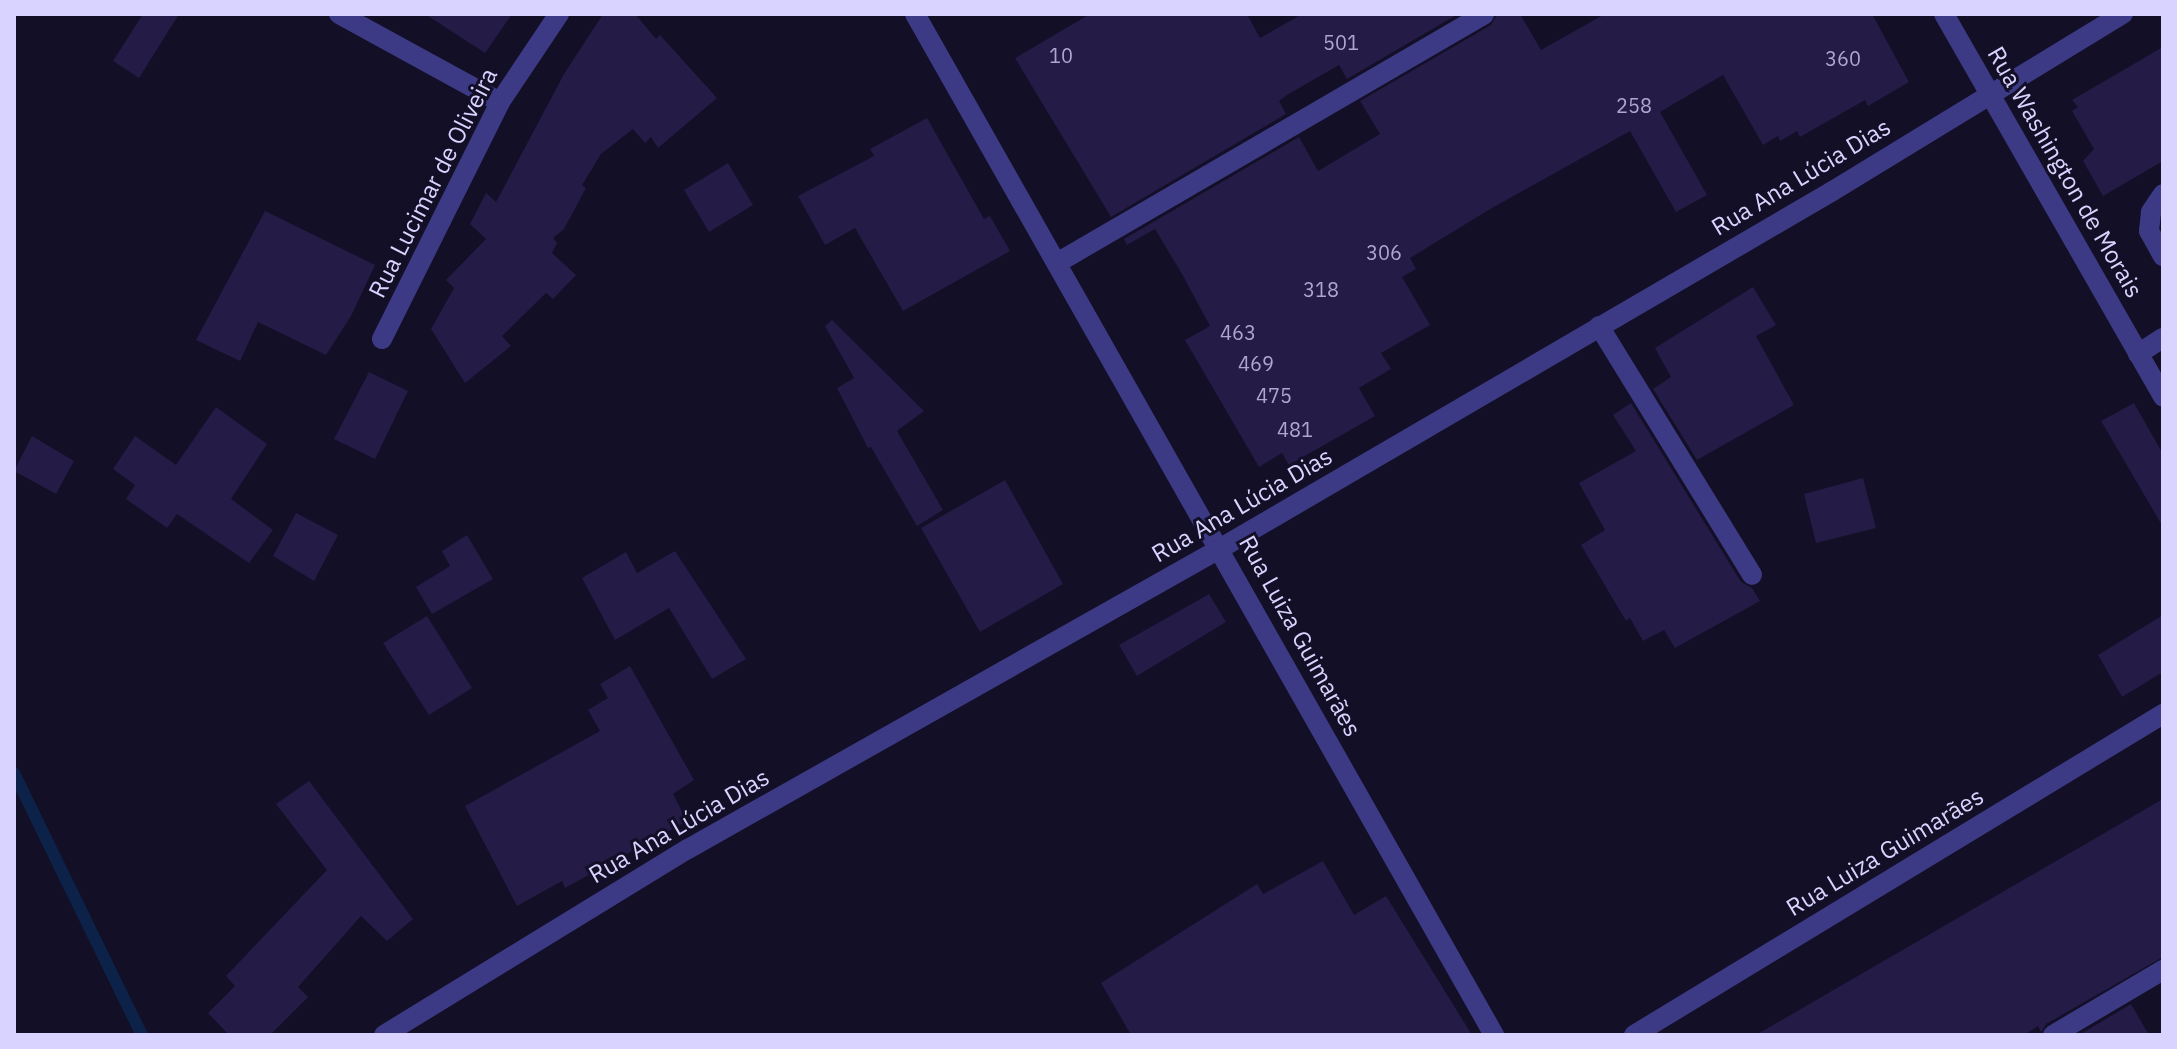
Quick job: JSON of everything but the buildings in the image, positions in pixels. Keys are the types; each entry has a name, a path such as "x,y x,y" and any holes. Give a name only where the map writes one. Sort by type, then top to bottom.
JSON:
{"street":[{"path":"339,14 500,102"},
{"name":"Rua Lucimar de Oliveira","path":"382,339 500,102 559,14"},
{"path":"1057,263 1484,14"},
{"name":"Rua Washington de Morais","path":"1944,14 2163,397"},
{"name":"Rua Ana Lúcia Dias","path":"384,1035 688,849 1221,548 1831,192 2123,14"},
{"name":"Rua Luiza Guimarães","path":"924,17 1057,263 1494,1035"},
{"path":"2163,194 2151,212 2149,231 2163,256"},
{"path":"1599,326 1752,575"},
{"path":"2138,354 2163,338"},
{"name":"Rua Luiza Guimarães","path":"1634,1035 2163,714"},
{"path":"2053,1035 2163,970"}],"waterway":[{"path":"14,773 142,1035"}]}
